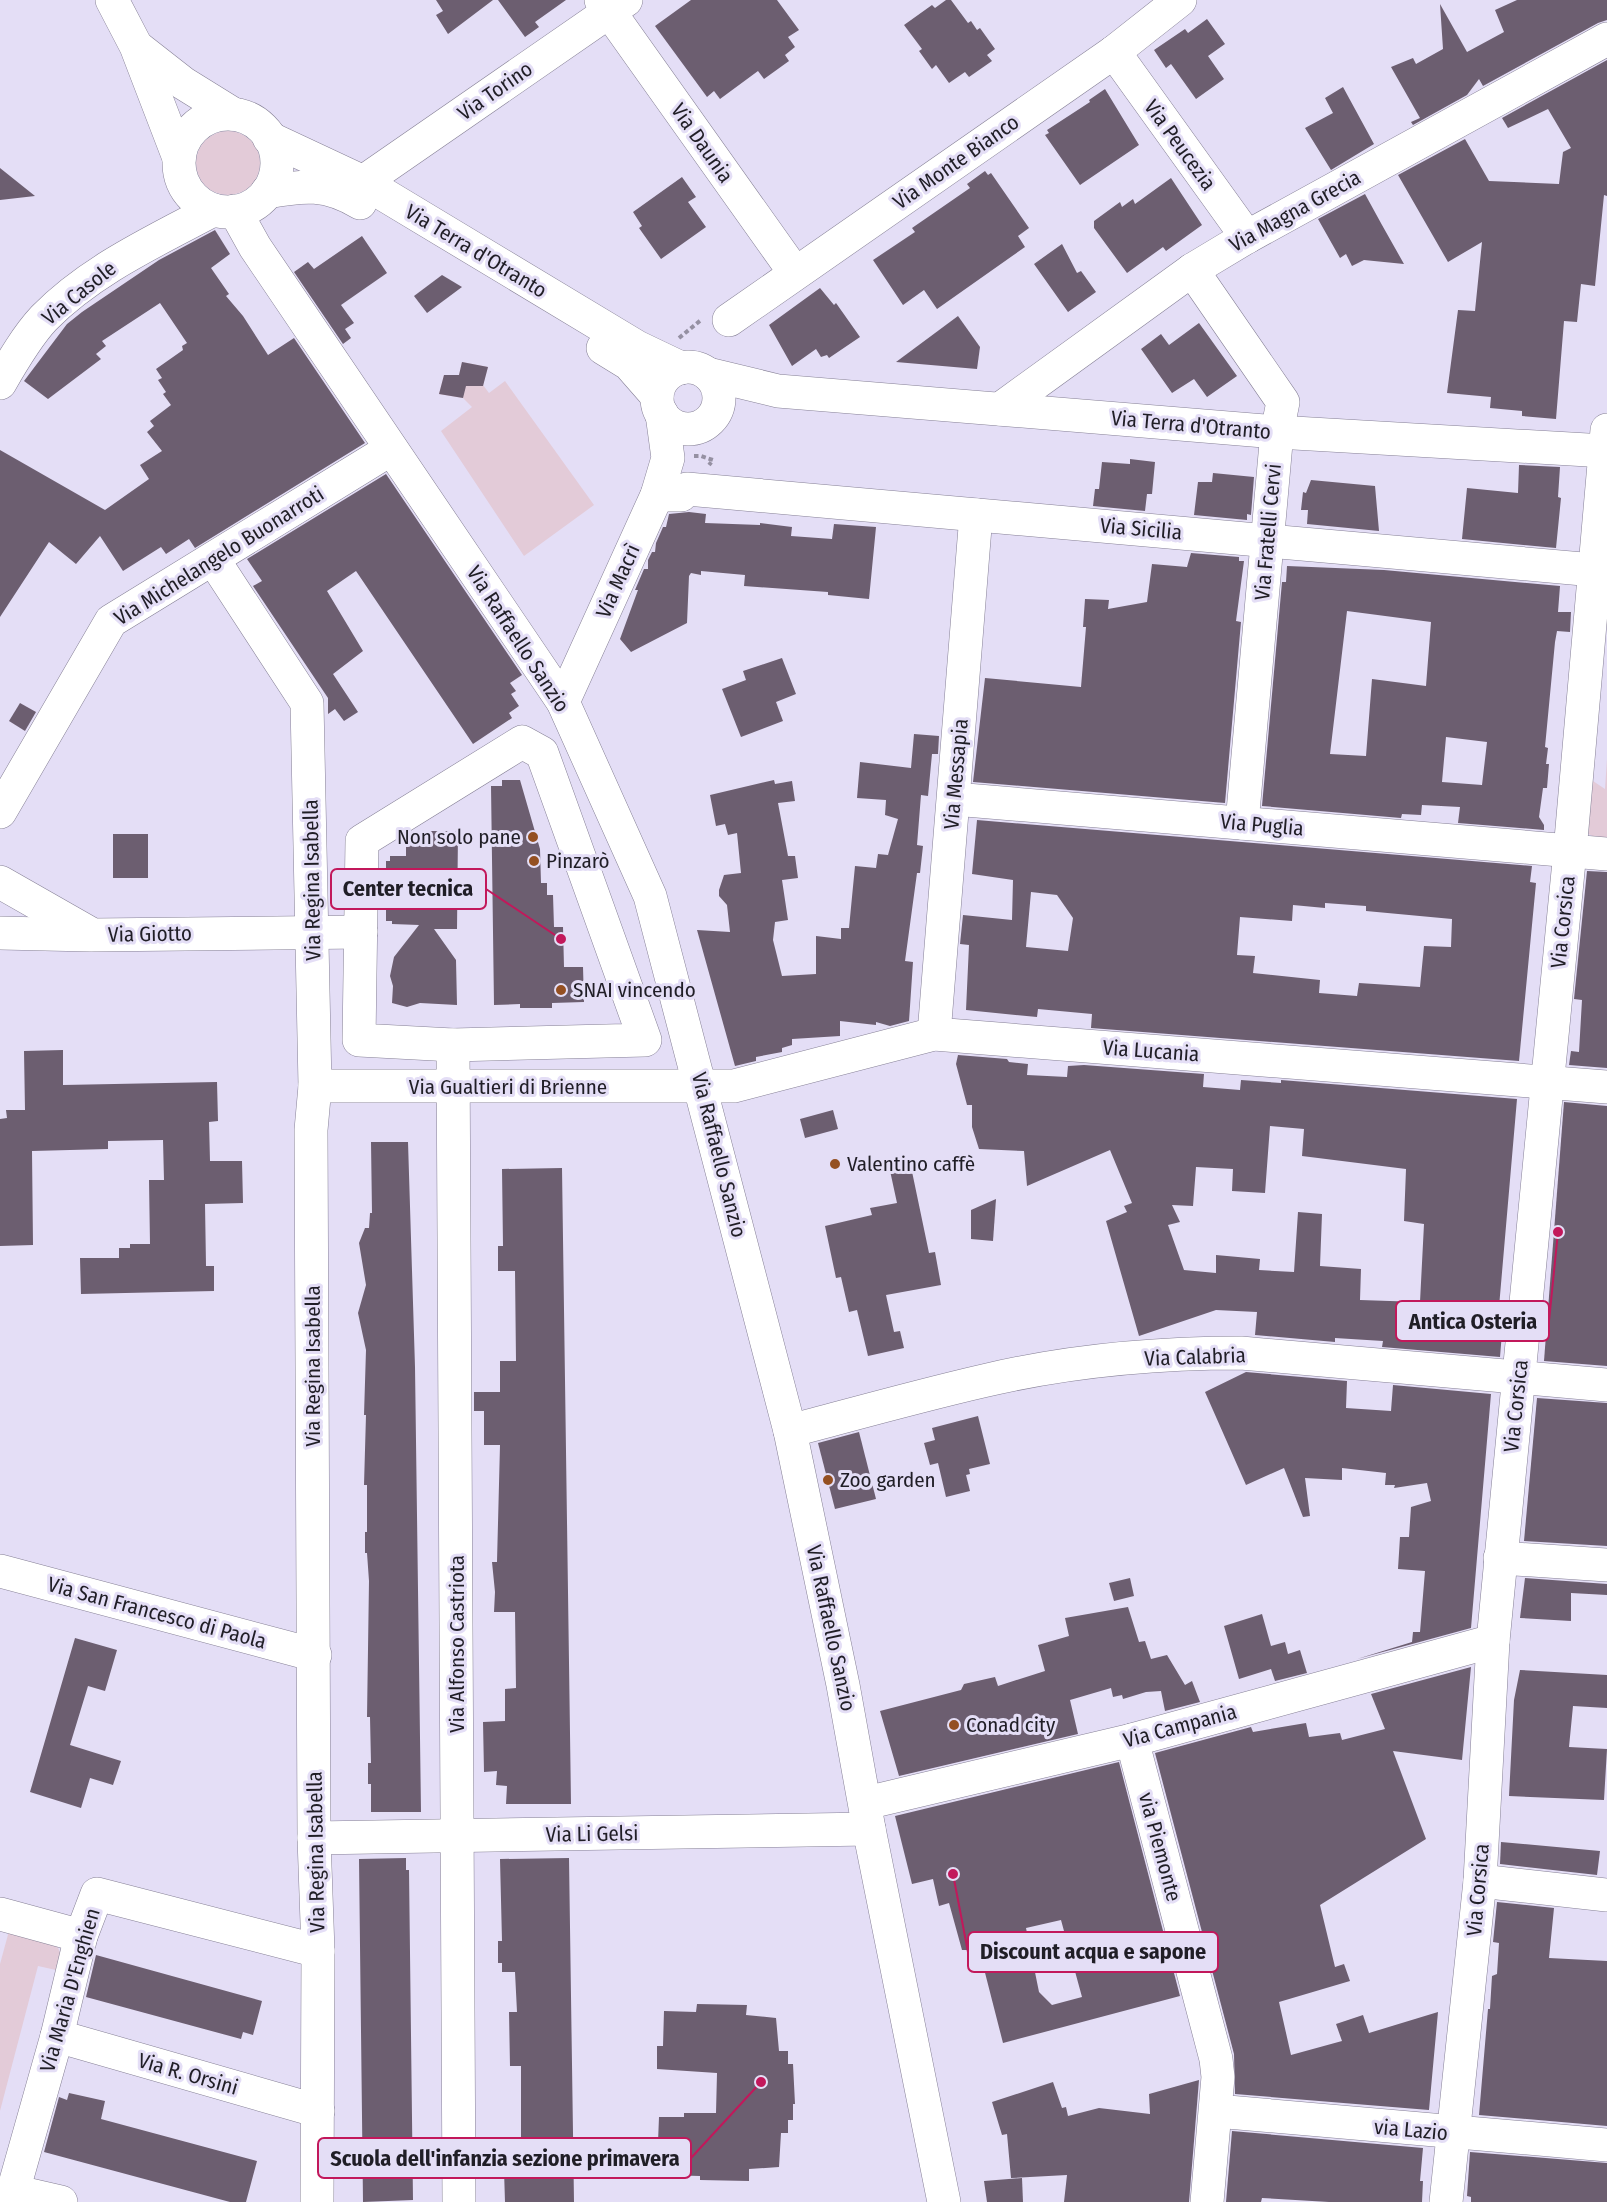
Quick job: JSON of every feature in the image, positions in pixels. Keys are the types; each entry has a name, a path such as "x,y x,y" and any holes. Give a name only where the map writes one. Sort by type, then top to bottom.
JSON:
{"street":[{"path":"111,0 136,46 181,170 201,204 224,210 248,208 267,192 273,182 276,159 269,138 254,122 233,114 183,83 136,46"},
{"name":"Via Monte Bianco","path":"729,320 1114,52 1180,0"},
{"name":"Via Torino","path":"363,182 612,4"},
{"name":"Via Daunia","path":"612,4 795,273"},
{"name":"Via Magna Grecia","path":"1000,409 1192,270 1247,237 1607,39"},
{"name":"Via Peucezia","path":"1114,52 1247,237"},
{"path":"181,170 188,134 208,118 233,114"},
{"name":"Via Terra d'Otranto","path":"269,138 363,182 681,367 778,391 1277,432 1606,446"},
{"name":"Via Casole","path":"148,243 168,220 180,199 181,170"},
{"name":"Via Terra d'Otranto","path":"267,192 300,185 332,188 353,199 629,364 660,405"},
{"name":"Via Casole","path":"2,374 43,319 100,273 148,243 224,210"},
{"name":"Via Raffaello Sanzio","path":"224,210 255,247 563,702 650,896 702,1087 790,1431 944,2202"},
{"name":"Via Fratelli Cervi","path":"1192,270 1283,402 1277,432 1242,823"},
{"path":"681,367 718,391 706,419 676,426 660,405 665,378 681,367"},
{"name":"Via Terra d'Otranto","path":"706,419 778,391"},
{"name":"Via Macrì","path":"563,702 672,492 660,405"},
{"name":"Via Macrì","path":"668,458 706,419"},
{"name":"Via Corsica","path":"1446,2202 1480,1881 1493,1641 1500,1558 1598,578 1606,446"},
{"name":"Via Michelangelo Buonarroti","path":"0,812 111,621 390,449"},
{"name":"Via Sicilia","path":"672,492 1268,540 1598,578"},
{"name":"Via Messapia","path":"934,1034 976,515"},
{"name":"Via Regina Isabella","path":"213,559 307,703 315,1086 311,1130 314,1838 318,1951 317,2202"},
{"path":"522,742 542,753 622,976 645,1040 453,1045 359,1040 362,841 522,742"},
{"name":"Via Puglia","path":"954,799 1607,854"},
{"name":"Via Giotto","path":"0,882 93,935 361,932"},
{"path":"0,933 93,935"},
{"path":"622,976 668,963"},
{"name":"Via Lucania","path":"702,1087 734,1086 934,1034 1607,1087"},
{"name":"Via Alfonso Castriota","path":"453,1045 459,2202"},
{"name":"Via Gualtieri di Brienne","path":"315,1086 702,1087"},
{"name":"Via Calabria","path":"790,1431 984,1380 1042,1369 1161,1356 1241,1353 1607,1385"},
{"path":"1500,1558 1607,1565"},
{"name":"Via San Francesco di Paola","path":"0,1571 315,1655"},
{"name":"Via Campania","path":"867,1816 1132,1740 1493,1641"},
{"name":"via Piemonte","path":"1132,1740 1216,2059 1218,2077 1216,2111 1207,2202"},
{"name":"Via Li Gelsi","path":"314,1838 458,1837 867,1816"},
{"path":"1480,1881 1607,1895"},
{"name":"Via Maria D'Enghien","path":"12,2196 57,2036 81,1936 97,1894 318,1951"},
{"path":"0,1914 81,1936"},
{"name":"Via R. Orsini","path":"57,2036 318,2111"},
{"name":"via Lazio","path":"1216,2111 1607,2145"},
{"path":"12,2196 61,2202"}],"path":[{"path":"681,367 706,315 729,320"}],"shaded area":[{"path":"228,131 246,137 254,145 260,163 254,181 246,189 228,195 210,189 202,181 196,163 202,145 210,137"},
{"path":"462,362 488,367 483,385 489,393 505,381 594,505 524,556 441,431 472,407 463,398 439,394 444,375 459,375"},
{"path":"1607,759 1607,838 1594,837 1585,832 1587,777 1605,789"},
{"path":"9,1931 57,1946 60,1952 56,1970 38,1966 0,2111 0,1964"}],"building":[{"path":"436,0 493,0 448,34 436,15 443,11"},
{"path":"498,0 566,0 535,22 539,27 525,37"},
{"path":"691,0 777,0 799,30 788,37 795,47 785,55 789,61 764,79 758,71 720,99 714,91 707,97 655,26"},
{"path":"946,0 951,0 968,23 971,21 977,30 980,28 995,49 987,55 992,61 969,77 965,72 949,83 936,65 932,69 919,51 922,49 904,25 932,5 935,8"},
{"path":"1517,0 1607,0 1607,20 1483,86 1479,79 1467,95 1413,125 1411,122 1420,118 1391,67 1413,58 1416,64 1443,49 1440,4 1467,52 1504,32 1495,10"},
{"path":"1207,19 1225,44 1208,56 1224,79 1196,99 1171,64 1166,68 1154,50 1185,29 1188,33"},
{"path":"1607,60 1607,196 1604,195 1595,286 1581,284 1577,322 1564,321 1556,419 1522,416 1522,411 1490,408 1491,397 1447,393 1458,310 1475,311 1482,242 1448,262 1398,175 1465,139 1489,181 1559,184 1563,152 1571,148 1548,109 1508,128 1502,118"},
{"path":"1343,87 1374,144 1331,170 1305,128 1333,113 1325,98"},
{"path":"1105,89 1139,145 1080,185 1045,135 1049,133 1047,130 1090,102 1089,100"},
{"path":"0,168 35,196 0,200"},
{"path":"985,171 988,175 991,173 1029,228 1018,236 1025,247 937,309 924,290 903,305 873,260 915,232 912,228 970,188 967,184"},
{"path":"682,177 696,197 688,202 706,227 661,259 639,228 642,226 633,212"},
{"path":"1171,178 1202,225 1166,251 1163,247 1127,273 1094,228 1094,221 1120,202 1122,207 1133,199 1135,204"},
{"path":"1365,194 1404,264 1364,260 1352,266 1346,254 1340,258 1318,219"},
{"path":"215,230 230,254 211,268 229,294 226,296 243,316 268,355 294,338 365,443 195,548 189,539 166,554 161,547 123,571 100,536 76,564 49,542 0,617 0,450 105,510 149,479 140,465 162,451 147,432 154,426 150,421 171,405 163,394 166,392 158,380 162,378 156,369 183,350 182,346 187,343 160,303 102,341 106,346 96,354 101,359 48,399 24,381 67,324 82,312 159,260"},
{"path":"362,236 387,273 341,305 354,323 345,329 351,338 343,344 294,272 308,262 314,269"},
{"path":"1062,244 1077,273 1081,271 1096,292 1068,312 1034,264"},
{"path":"442,275 462,287 427,313 414,296"},
{"path":"820,288 834,305 836,303 860,337 829,358 827,355 821,357 816,349 792,366 769,325"},
{"path":"958,316 980,347 977,369 896,362"},
{"path":"1199,323 1237,376 1207,397 1194,379 1172,393 1141,349 1161,334 1169,345"},
{"path":"462,362 488,367 483,386 466,386 463,398 439,394 444,375 459,375"},
{"path":"1130,459 1155,462 1152,494 1147,494 1145,511 1093,506 1095,489 1099,489 1102,462 1130,464"},
{"path":"1519,465 1560,467 1558,497 1561,498 1556,548 1462,539 1467,488 1518,493"},
{"path":"1213,473 1254,477 1251,515 1247,514 1247,520 1194,515 1198,482 1212,482"},
{"path":"386,474 522,675 510,683 516,691 511,694 519,706 509,713 512,718 473,744 356,571 327,591 363,651 333,674 358,712 344,721 335,709 328,714 328,698 253,586 262,581 247,559"},
{"path":"1311,480 1375,486 1379,531 1307,524 1308,510 1301,510 1303,492 1306,493"},
{"path":"689,512 706,514 705,523 760,525 760,523 792,527 791,536 832,539 834,524 876,527 869,599 828,595 828,592 744,586 745,575 701,571 701,575 691,573 687,623 631,652 620,639 638,590 635,590 644,569 648,569 648,560 652,552 655,552 656,543 663,527 666,527 669,514"},
{"path":"1191,553 1239,557 1239,561 1244,561 1236,621 1241,622 1225,803 973,782 985,678 1081,687 1086,627 1083,627 1085,599 1109,600 1108,609 1147,602 1152,564 1187,567"},
{"path":"1287,566 1384,570 1560,586 1558,612 1571,612 1570,632 1557,631 1555,642 1545,747 1548,748 1546,764 1549,764 1547,788 1543,788 1539,817 1544,830 1458,823 1460,807 1422,805 1421,815 1402,814 1401,818 1262,806 1282,582 1286,582","holes":["1347,611 1431,622 1426,686 1372,679 1366,756 1330,754","1446,737 1487,742 1482,785 1442,782"]},
{"path":"782,658 796,694 776,702 783,721 741,737 722,689 746,680 743,671"},
{"path":"20,703 36,712 25,731 9,721"},
{"path":"914,734 939,736 938,754 932,754 928,796 921,795 917,845 923,846 905,961 913,962 909,1021 890,1026 876,1022 876,1025 840,1021 840,1036 792,1039 792,1045 782,1048 782,1052 756,1057 756,1061 735,1066 697,930 730,932 727,905 719,896 719,890 724,875 741,873 737,833 728,835 725,824 716,826 710,795 774,780 775,784 792,781 795,801 778,803 788,856 795,856 798,878 782,880 788,920 775,922 773,940 782,976 816,974 816,936 841,939 841,928 849,928 855,866 876,868 878,854 888,855 898,819 885,815 886,800 857,798 860,762 911,768"},
{"path":"502,780 520,780 540,849 541,883 547,883 547,895 553,895 554,927 563,927 564,967 583,967 584,1002 552,1003 552,1008 520,1008 520,1004 494,1005 491,786 502,786"},
{"path":"977,820 1532,866 1530,882 1536,883 1519,1061 1091,1028 1092,1014 1038,1009 1037,1017 966,1010 969,945 960,944 963,915 1012,920 1013,880 972,874","holes":["1031,892 1057,895 1073,918 1068,951 1026,947","1325,903 1366,906 1366,911 1452,919 1451,947 1424,946 1420,987 1359,983 1357,996 1319,993 1320,980 1253,973 1255,956 1237,955 1240,917 1292,921 1293,905 1325,908"]},
{"path":"428,831 458,831 457,929 434,929 456,960 457,1005 420,1003 407,1007 392,1003 393,986 390,976 394,957 419,925 392,924 392,921 386,921 386,861 390,861 390,856 406,856 406,836 428,835"},
{"path":"113,834 148,834 148,878 113,878"},
{"path":"1587,871 1607,872 1607,1068 1569,1065 1571,1051 1579,1052 1582,1000 1574,999"},
{"path":"63,1050 63,1085 217,1082 218,1121 209,1122 210,1161 242,1161 243,1203 205,1204 206,1266 214,1266 214,1291 81,1294 80,1258 119,1258 119,1248 130,1248 130,1244 150,1244 149,1180 164,1180 163,1140 108,1141 108,1149 32,1151 33,1245 0,1246 0,1119 7,1118 6,1110 25,1110 24,1051"},
{"path":"958,1055 1007,1059 1009,1062 1028,1064 1027,1075 1067,1077 1068,1066 1084,1065 1204,1074 1203,1087 1240,1090 1241,1080 1281,1083 1281,1080 1517,1099 1499,1307 1504,1308 1500,1357 1382,1347 1383,1341 1335,1338 1335,1342 1255,1335 1257,1312 1216,1310 1139,1336 1106,1221 1127,1212 1124,1206 1132,1203 1110,1150 1027,1186 1024,1151 979,1149 972,1127 972,1105 967,1105 956,1064","holes":["1270,1126 1304,1129 1302,1156 1406,1169 1404,1221 1424,1224 1420,1302 1360,1300 1361,1269 1320,1266 1322,1214 1298,1212 1294,1272 1259,1270 1260,1259 1216,1255 1216,1273 1184,1270 1168,1225 1180,1222 1172,1205 1193,1206 1196,1167 1233,1169 1232,1191 1265,1193"]},
{"path":"1564,1102 1607,1106 1607,1366 1544,1361"},
{"path":"833,1110 838,1129 805,1138 800,1119"},
{"path":"371,1142 408,1142 415,1367 421,1812 371,1812 371,1784 368,1784 368,1763 371,1763 370,1717 367,1717 369,1581 365,1532 367,1532 367,1485 364,1485 366,1350 358,1313 366,1285 359,1243 365,1228 369,1228 370,1213 372,1213"},
{"path":"910,1162 929,1253 935,1252 941,1285 886,1295 894,1332 900,1331 904,1348 868,1356 857,1310 849,1312 841,1277 836,1278 825,1226 872,1215 870,1208 897,1203 889,1166"},
{"path":"562,1168 571,1804 506,1804 507,1786 496,1785 497,1771 484,1772 483,1722 505,1721 505,1689 516,1688 515,1612 494,1612 492,1562 497,1562 500,1445 484,1445 484,1411 474,1411 474,1392 500,1392 500,1361 516,1361 515,1271 498,1271 498,1246 503,1246 502,1169"},
{"path":"996,1199 993,1241 971,1239 971,1210"},
{"path":"1246,1372 1347,1381 1346,1408 1391,1411 1393,1385 1491,1394 1471,1628 1357,1659 1412,1642 1413,1632 1420,1632 1425,1571 1398,1569 1400,1537 1409,1537 1411,1507 1431,1501 1427,1483 1394,1488 1395,1485 1385,1485 1386,1473 1342,1468 1342,1480 1305,1478 1310,1516 1303,1517 1284,1468 1246,1485 1205,1392"},
{"path":"1537,1398 1607,1403 1607,1546 1524,1541"},
{"path":"978,1416 990,1464 969,1469 970,1474 966,1475 970,1491 946,1497 938,1463 930,1465 924,1443 935,1440 932,1428"},
{"path":"859,1432 876,1499 835,1509 818,1443"},
{"path":"1130,1578 1134,1596 1114,1601 1109,1583"},
{"path":"1525,1578 1607,1584 1607,1595 1571,1593 1571,1621 1520,1618"},
{"path":"1128,1607 1139,1642 1145,1641 1151,1659 1167,1655 1185,1685 1192,1681 1200,1702 1165,1711 1161,1691 1146,1692 1123,1699 1122,1695 1113,1697 1111,1688 1070,1700 1078,1734 899,1776 880,1711 961,1690 964,1684 995,1677 998,1686 1045,1671 1038,1645 1069,1636 1065,1618"},
{"path":"1262,1614 1271,1646 1285,1642 1288,1654 1300,1650 1307,1673 1275,1681 1271,1669 1239,1679 1224,1626"},
{"path":"75,1638 117,1650 105,1691 88,1686 70,1745 121,1761 113,1785 90,1778 81,1808 30,1792"},
{"path":"1471,1667 1462,1760 1393,1751 1426,1839 1320,1905 1335,1967 1344,1964 1350,1981 1279,2002 1291,2055 1342,2041 1336,2024 1363,2015 1369,2033 1438,2012 1429,2110 1235,2094 1234,2054 1155,1753 1251,1727 1253,1732 1306,1723 1309,1737 1340,1733 1342,1740 1385,1729 1371,1694"},
{"path":"1520,1670 1607,1675 1607,1708 1573,1706 1569,1747 1607,1749 1604,1800 1509,1796 1514,1700"},
{"path":"1119,1762 1180,1996 1003,2043 982,1961 972,1964 967,1950 962,1950 949,1903 939,1906 933,1879 912,1884 895,1816","holes":["1061,1920 1082,1997 1052,2005 1039,1992 1026,1928"]},
{"path":"1501,1842 1600,1851 1597,1875 1500,1864"},
{"path":"406,1858 406,1870 409,1870 413,2200 363,2202 359,1859"},
{"path":"569,1858 574,2202 505,2202 504,2170 518,2170 518,2161 521,2160 521,2066 510,2066 509,2012 517,2012 515,1972 502,1972 502,1963 498,1963 498,1941 502,1941 500,1859"},
{"path":"1497,1902 1554,1908 1549,1958 1607,1961 1607,2126 1479,2115 1492,1976 1497,1974 1499,1943 1493,1942"},
{"path":"96,1955 262,2001 253,2035 243,2032 241,2039 86,1997"},
{"path":"697,2004 747,2005 746,2015 776,2018 779,2051 788,2051 788,2064 793,2064 795,2104 793,2104 793,2120 788,2120 788,2133 781,2133 779,2167 749,2169 749,2181 700,2180 700,2176 665,2175 666,2142 658,2142 659,2117 684,2117 684,2113 716,2113 717,2073 657,2069 657,2046 663,2046 664,2011 696,2012"},
{"path":"1199,2080 1189,2202 1064,2202 1067,2175 1011,2178 1007,2134 1002,2135 992,2102 1053,2082 1062,2108 1066,2107 1068,2116 1099,2108 1150,2114 1149,2094"},
{"path":"69,2093 105,2101 101,2119 257,2161 246,2202 230,2202 44,2152 59,2097 67,2100"},
{"path":"1232,2131 1423,2148 1420,2181 1423,2181 1422,2202 1329,2202 1262,2198 1261,2202 1226,2202"},
{"path":"1470,2152 1607,2163 1607,2202 1471,2202 1471,2197 1467,2196"},
{"path":"1022,2178 1023,2202 987,2202 984,2181"}],"place":[{"name":"Non solo pane","path":"533,837"},
{"name":"Pinzarò","path":"534,861"},
{"name":"Center tecnica","path":"561,939"},
{"name":"SNAI vincendo","path":"561,990"},
{"name":"Valentino caffè","path":"835,1164"},
{"name":"Antica Osteria","path":"1558,1232"},
{"name":"Zoo garden","path":"828,1480"},
{"name":"Conad city","path":"954,1725"},
{"name":"Discount acqua e sapone","path":"953,1874"},
{"name":"Scuola dell'infanzia sezione primavera","path":"761,2082"}]}
